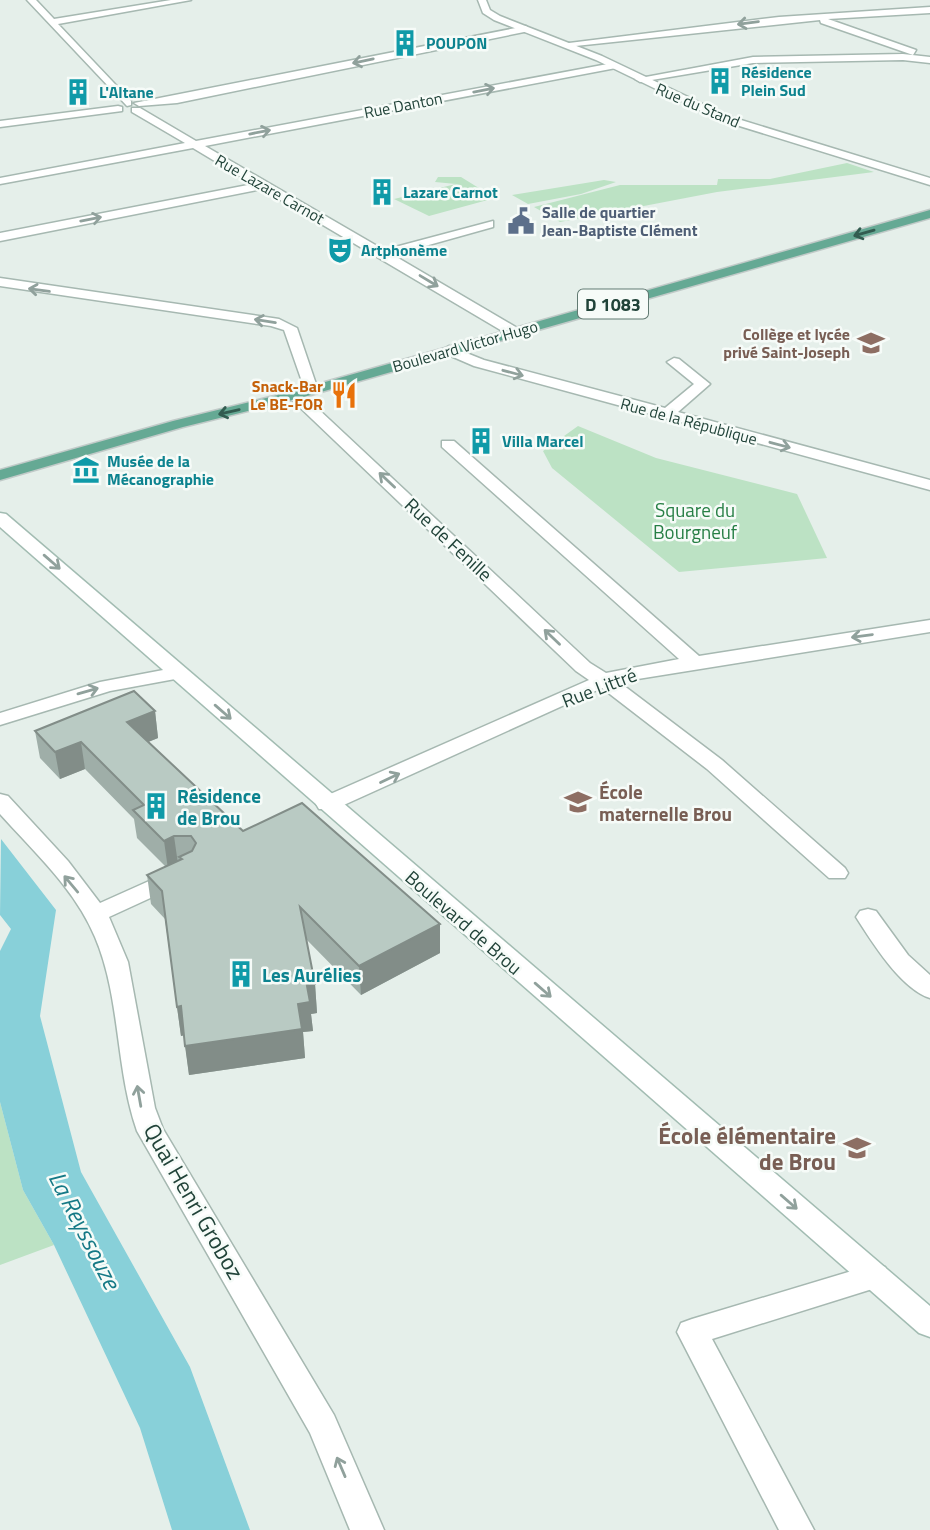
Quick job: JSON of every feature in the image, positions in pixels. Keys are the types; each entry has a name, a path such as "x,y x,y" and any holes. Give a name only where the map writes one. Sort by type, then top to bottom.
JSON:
{"main road":[{"name":"Boulevard Victor Hugo","path":"0,475 178,424 303,393 930,214"}],"street":[{"name":"Rue Lazare Carnot","path":"31,0 130,106 514,332"},
{"path":"52,22 187,0"},
{"name":"Rue du Stand","path":"482,0 491,15 566,44 734,122 930,183"},
{"path":"566,44 816,17 930,10"},
{"path":"816,17 911,51 925,59"},
{"path":"0,124 177,100 526,29"},
{"path":"640,79 740,61 925,59"},
{"name":"Rue Danton","path":"0,181 613,66"},
{"path":"0,237 264,185"},
{"path":"384,254 489,224"},
{"path":"0,282 274,322 290,328 303,393"},
{"name":"Rue de la République","path":"449,350 479,363 930,485"},
{"path":"666,415 704,384 674,362"},
{"name":"Rue de Fenille","path":"303,393 583,667 604,680 730,777 837,873"},
{"path":"448,444 693,661"},
{"name":"Boulevard de Brou","path":"0,518 930,1324"},
{"name":"Rue Littré","path":"327,804 604,680 633,671 930,626"},
{"path":"0,719 107,686 179,673"},
{"name":"Quai Henri Groboz","path":"0,801 96,914 118,972 141,1109 150,1131 323,1425 367,1530"},
{"path":"96,914 186,872"},
{"path":"868,917 898,961 930,989"},
{"path":"795,1527 692,1332 875,1276"}],"green space":[{"path":"847,163 874,172 717,192 560,222 534,207 620,185 717,185 718,179 770,179"},
{"path":"438,177 461,177 495,198 429,216 394,199 456,184 435,182"},
{"path":"604,180 616,182 581,194 528,204 512,195"},
{"name":"Square du Bourgneuf","path":"578,426 656,458 797,494 827,558 679,572 552,468 543,451"},
{"path":"0,1102 23,1190 54,1245 0,1265"}],"water":[{"name":"La Reyssouze","path":"1,839 56,910 40,1016 81,1172 190,1367 250,1530 172,1530 140,1428 54,1245 23,1190 0,1102 0,951 11,929 0,915"}],"building":[{"name":"Les Aurélies","path":"134,691 155,711 127,722 243,831 302,803 440,924 359,966 300,907 315,984 307,986 310,1002 298,1004 302,1029 185,1046 181,1006 177,1007 162,891 147,875 182,859 179,857 192,851 196,843 191,836 174,836 164,841 133,810 144,805 81,742 55,752 35,731"}],"place":[{"name":"POUPON","path":"405,43"},
{"name":"Résidence Plein Sud","path":"720,81"},
{"name":"L'Altane","path":"78,92"},
{"name":"Lazare Carnot","path":"382,192"},
{"name":"Salle de quartier Jean-Baptiste Clément","path":"521,221"},
{"name":"Artphonème","path":"340,250"},
{"name":"Collège et lycée privé Saint-Joseph","path":"871,343"},
{"name":"Snack-Bar Le BE-FOR","path":"344,395"},
{"name":"Villa Marcel","path":"481,441"},
{"name":"Musée de la Mécanographie","path":"86,470"},
{"name":"École maternelle Brou","path":"578,802"},
{"name":"Résidence de Brou","path":"156,806"},
{"name":"Les Aurélies","path":"241,974"},
{"name":"École élémentaire de Brou","path":"857,1148"}]}
